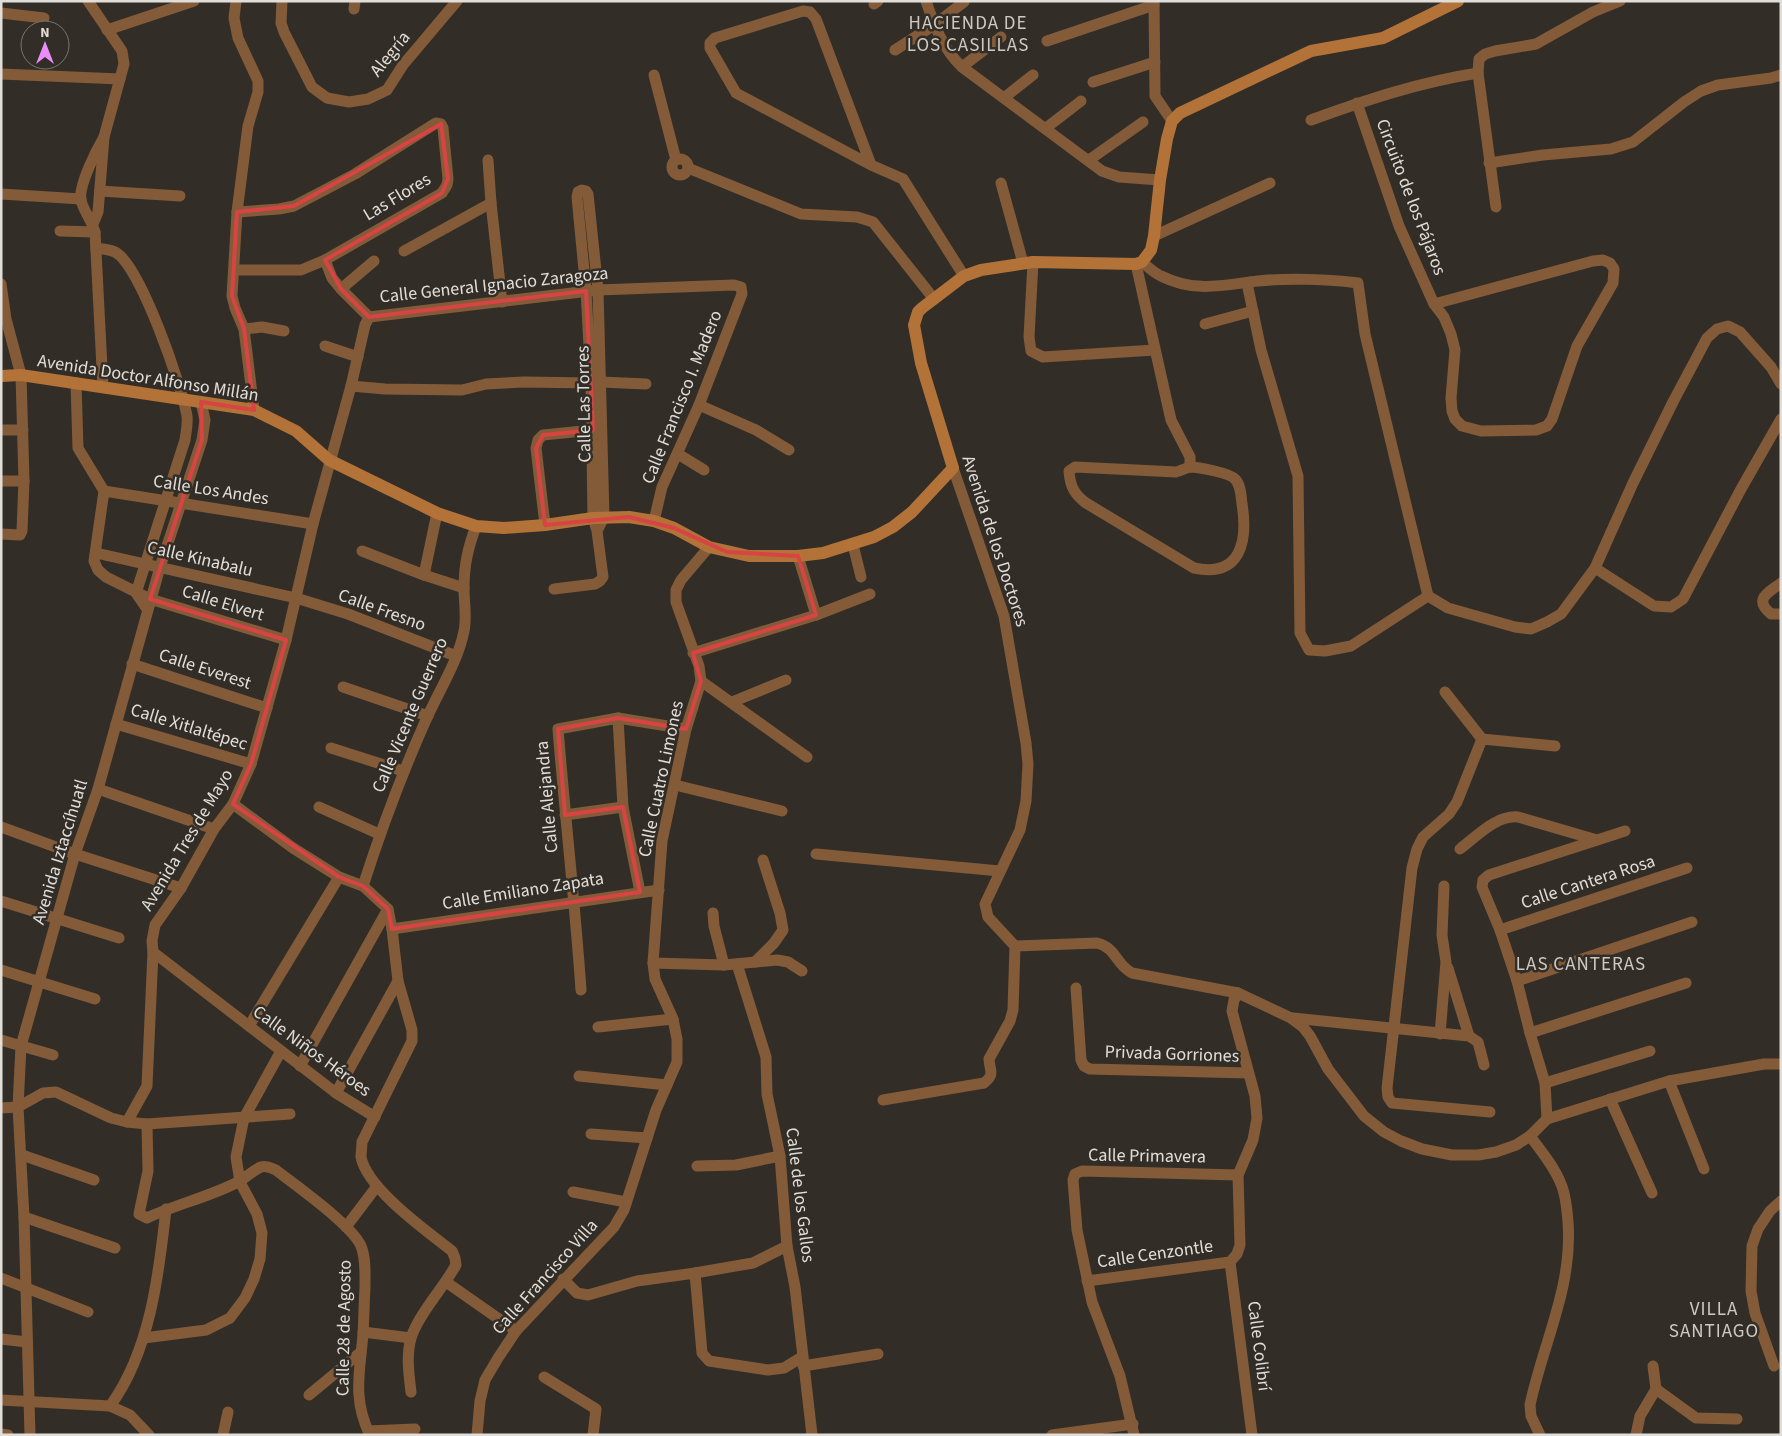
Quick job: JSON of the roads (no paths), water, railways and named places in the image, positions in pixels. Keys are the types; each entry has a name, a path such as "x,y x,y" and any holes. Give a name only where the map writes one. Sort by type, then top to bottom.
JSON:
{"main road":[{"path":"1139,263 1151,250 1160,180 1172,121 1180,113 1311,51 1383,38 1458,1"},
{"name":"Avenida de los Doctores","path":"953,468 921,363 914,325 918,312 964,276 981,270 1028,263 1139,263"},
{"name":"Avenida Doctor Alfonso Millán","path":"1,376 21,375 254,410 296,431 329,460 437,513 476,526 504,528 598,518 629,517 654,521 674,528 709,547 749,556 798,556 823,553 874,537 893,527 905,517 953,468"}],"street":[{"path":"88,1 122,51 124,64 104,137 98,212 94,228 103,387"},
{"path":"107,30 194,1"},
{"path":"236,1 234,18 238,38 258,81 258,92 248,126 237,212 232,296 244,329 254,410"},
{"name":"Alegría","path":"282,1 281,22 284,32 312,87 327,98 349,102 368,99 387,90 451,3"},
{"path":"926,1 934,25 952,57 962,67 1090,160 1102,171 1119,177 1160,180"},
{"path":"1496,207 1478,73 1479,59 1485,54 1536,44 1593,12 1620,1"},
{"path":"895,50 934,25 964,2"},
{"path":"1047,41 1154,3 1155,96 1172,121"},
{"path":"871,165 816,19 810,12 803,10 714,38 710,43 710,48 736,93 871,165 903,179 964,276"},
{"path":"1,13 44,18"},
{"path":"962,67 1001,37"},
{"path":"1093,82 1155,62"},
{"name":"Circuito de los Pájaros","path":"1311,120 1357,103 1442,79 1478,73"},
{"path":"1,74 120,79"},
{"path":"654,74 676,160 672,168 674,172 683,174 688,168 801,214 857,217 873,222 934,299"},
{"path":"1005,97 1033,75"},
{"path":"1489,164 1543,155 1611,149 1633,142 1701,91 1718,85 1781,75"},
{"path":"1046,128 1081,102"},
{"name":"Circuito de los Pájaros","path":"1357,103 1399,226 1434,304 1444,317 1452,334 1455,350 1451,398 1452,411 1455,419 1462,426 1481,431 1536,430 1547,426 1552,419 1578,346 1613,283 1614,269 1610,263 1603,260 1593,261 1434,304"},
{"path":"1090,160 1143,122"},
{"name":"Las Flores","path":"234,270 302,270 325,260 442,193 448,179 443,128 441,124 436,123 355,174 294,206 237,212"},
{"path":"94,228 80,199 94,154 104,137"},
{"path":"488,160 502,302"},
{"path":"1001,183 1028,263 1029,337 1031,351 1043,356 1154,350"},
{"path":"1154,236 1270,183"},
{"name":"Calle Las Torres","path":"598,518 593,430 596,383 576,197 578,192 582,190 586,190 588,194 598,290 596,383 598,518"},
{"path":"100,191 180,196"},
{"path":"1,194 80,199"},
{"path":"404,251 491,203"},
{"path":"60,231 94,228"},
{"path":"96,248 115,252 129,265 157,323 183,399 187,418 186,440 136,593"},
{"path":"325,260 332,278 370,317"},
{"path":"341,289 374,261"},
{"path":"1139,263 1160,276 1181,284 1209,288 1286,280 1358,283 1365,334 1428,596 1448,608 1514,627 1531,629 1561,614 1594,568 1633,483 1707,338 1717,329 1728,326 1740,332 1771,367 1781,384"},
{"path":"1139,263 1154,350 1171,420 1190,457 1190,467"},
{"path":"1,284 4,319 21,375 24,481 22,531 20,535 1,534"},
{"path":"1248,284 1261,350 1298,476 1300,633 1309,650 1325,650 1351,646 1428,596"},
{"name":"Calle General Ignacio Zaragoza","path":"329,460 351,386 364,325 370,317 598,290 734,285 741,287"},
{"name":"Calle Francisco I. Madero","path":"654,521 662,487 699,405 742,294 741,287"},
{"path":"1205,324 1253,312"},
{"path":"244,329 262,327 284,331"},
{"path":"325,346 358,356"},
{"path":"351,386 385,389 462,390 486,384 524,382 646,384"},
{"path":"76,383 78,448 104,491 96,553"},
{"name":"Avenida Iztaccíhuatl","path":"30,1435 22,1155 18,1107 21,1046 75,854 98,789 160,567 202,440 204,420 201,402"},
{"path":"699,405 756,430 789,450"},
{"path":"1594,568 1654,606 1671,607 1682,599 1740,489 1781,419"},
{"path":"1,430 23,430"},
{"path":"545,525 536,448 538,440 543,435 593,430"},
{"path":"678,454 704,470"},
{"name":"Avenida Tres de Mayo","path":"127,1122 146,1086 152,941 155,925 181,888 214,829 233,804 251,764 286,640 329,460"},
{"path":"1075,467 1176,472 1190,467 1226,474 1234,478 1239,486 1244,521 1242,547 1238,556 1227,564 1215,569 1204,570 1194,568 1086,503 1076,496 1070,484 1069,471 1075,467"},
{"name":"Avenida de los Doctores","path":"953,468 1004,616 1026,743 1028,764 1026,801 1020,830 985,904 988,917 1015,946"},
{"path":"1,481 24,481"},
{"name":"Calle Los Andes","path":"104,491 313,524"},
{"path":"424,575 437,513"},
{"path":"554,589 596,584 603,577 597,531 598,518"},
{"name":"Calle Vicente Guerrero","path":"363,886 379,834 404,771 456,656 464,630 466,613 464,588 466,555 476,526"},
{"path":"853,545 861,577"},
{"name":"Calle Cuatro Limones","path":"614,1227 624,1210 656,1110 677,1062 677,1039 673,1019 655,979 653,963 662,841 686,729 701,681 699,666 676,602 676,590 681,580 709,547"},
{"path":"362,551 464,588"},
{"name":"Calle Kinabalu","path":"96,553 296,598"},
{"name":"Calle Elvert","path":"96,553 94,562 98,570 106,577 136,593 149,604 286,640"},
{"path":"798,556 816,614"},
{"path":"1781,583 1765,595 1762,603 1764,608 1771,614 1781,614"},
{"path":"694,653 816,614 870,594"},
{"name":"Calle Fresno","path":"296,598 348,614 456,656"},
{"name":"Calle Everest","path":"132,664 268,708"},
{"path":"732,702 786,680"},
{"path":"701,681 807,757"},
{"path":"344,688 428,716"},
{"path":"1445,692 1482,739 1555,746"},
{"path":"618,718 623,807 640,892"},
{"name":"Calle Alejandra","path":"581,990 575,901 558,729 618,718 686,729"},
{"name":"Calle Xitlaltépec","path":"116,724 251,764"},
{"path":"1482,739 1457,802 1449,814 1423,836 1417,849 1412,868 1387,1088 1388,1097 1392,1102 1490,1112"},
{"path":"331,748 404,771"},
{"path":"675,784 782,811"},
{"path":"98,789 214,829"},
{"path":"233,804 293,848 339,877 363,886 388,909 398,981 412,1030 412,1041 375,1117"},
{"path":"318,807 379,834"},
{"path":"565,815 623,807"},
{"path":"1460,849 1500,819 1509,816 1598,840"},
{"path":"1,827 75,854 181,888"},
{"path":"1547,1119 1545,1083 1500,930 1482,887 1483,880 1489,875 1625,831"},
{"path":"816,854 1000,871"},
{"path":"755,962 774,943 783,930 780,913 763,860"},
{"name":"Calle Cantera Rosa","path":"1500,930 1687,868"},
{"path":"249,1026 339,877"},
{"path":"1444,886 1442,935 1446,962 1469,1036"},
{"name":"Calle Emiliano Zapata","path":"392,929 659,890"},
{"path":"1,901 119,938"},
{"path":"300,1066 388,909"},
{"path":"713,913 714,926 724,965"},
{"path":"1516,981 1692,922"},
{"path":"883,1100 984,1082 990,1078 992,1073 989,1059 1010,1021 1013,1010 1015,946 1097,943 1106,945 1113,950 1118,962 1124,969 1132,973 1238,993 1291,1018 1303,1027 1310,1036 1328,1069 1364,1116 1384,1132 1401,1141 1436,1153 1478,1155 1496,1152 1516,1145 1530,1136 1547,1119 1610,1099 1669,1081 1764,1064 1781,1064"},
{"name":"Calle Niños Héroes","path":"153,952 336,1093 375,1117 362,1142 361,1157 366,1169 377,1186 398,1208 452,1251 455,1258 456,1265 422,1317 411,1338"},
{"path":"653,963 724,965 777,960 788,962 802,971"},
{"path":"1440,1034 1446,962"},
{"name":"Calle de los Gallos","path":"737,964 766,1057 767,1094 780,1156 787,1246 795,1287 812,1435"},
{"path":"1,970 95,999"},
{"path":"336,1093 398,981"},
{"path":"1530,1033 1686,983"},
{"name":"Privada Gorriones","path":"1076,988 1081,1060 1084,1066 1090,1069 1248,1073"},
{"name":"Calle Cenzontle","path":"1133,1429 1120,1376 1092,1302 1087,1281 1230,1262 1237,1254 1240,1245 1238,1175 1253,1140 1257,1118 1255,1096 1232,1011 1234,1000 1238,993"},
{"path":"1291,1018 1469,1036 1478,1042 1484,1065"},
{"path":"598,1026 673,1019"},
{"path":"1,1040 53,1055"},
{"path":"144,1338 206,1330 230,1318 245,1298 254,1280 260,1259 262,1233 257,1214 240,1182 236,1157 244,1118 281,1051"},
{"path":"1545,1083 1650,1051"},
{"path":"579,1076 667,1085"},
{"path":"1669,1081 1704,1169"},
{"path":"1,1108 18,1107 43,1093 56,1092 111,1118 147,1124 290,1114"},
{"path":"1610,1099 1652,1193"},
{"name":"Calle 28 de Agosto","path":"147,1124 148,1171 139,1214 147,1218 166,1209 240,1182 260,1167 269,1166 346,1227 361,1247 365,1271 363,1332 357,1384 360,1406 369,1433"},
{"path":"591,1134 647,1138"},
{"path":"1530,1136 1562,1185 1568,1211 1570,1238 1569,1261 1552,1333 1530,1405 1532,1416 1540,1435"},
{"path":"22,1155 94,1180"},
{"path":"697,1166 736,1165 780,1156"},
{"name":"Calle Primavera","path":"1087,1281 1076,1230 1073,1180 1075,1174 1082,1171 1238,1175"},
{"path":"346,1227 377,1186"},
{"path":"573,1192 626,1202"},
{"path":"1774,1366 1754,1312 1750,1292 1752,1246 1758,1229 1770,1211 1781,1201"},
{"path":"110,1406 120,1393 144,1338 160,1266 166,1209"},
{"path":"24,1217 115,1248"},
{"name":"Calle Francisco Villa","path":"478,1435 480,1401 485,1380 516,1331 614,1227"},
{"path":"563,1280 577,1293 588,1295 638,1280 753,1263 787,1246"},
{"name":"Calle Colibrí","path":"1230,1262 1252,1435"},
{"path":"695,1273 702,1354 709,1361 768,1370 784,1368 803,1361 878,1354"},
{"path":"1,1278 88,1312"},
{"path":"446,1282 516,1331"},
{"path":"363,1332 411,1338 408,1367 411,1392"},
{"path":"1,1339 28,1342"},
{"path":"309,1395 361,1352"},
{"path":"1636,1435 1640,1416 1656,1390 1653,1366"},
{"path":"544,1377 596,1409 594,1435"},
{"path":"1656,1390 1696,1418 1737,1419"},
{"path":"1,1400 110,1406 130,1415 149,1435"},
{"path":"223,1435 228,1412"},
{"path":"369,1433 416,1429"},
{"path":"1052,1435 1133,1429"},
{"path":"1,1434 8,1435"}],"district":[{"name":"HACIENDA DE LOS CASILLAS","path":"968,34"},
{"name":"LAS CANTERAS","path":"1581,964"},
{"name":"VILLA SANTIAGO","path":"1714,1320"}]}
